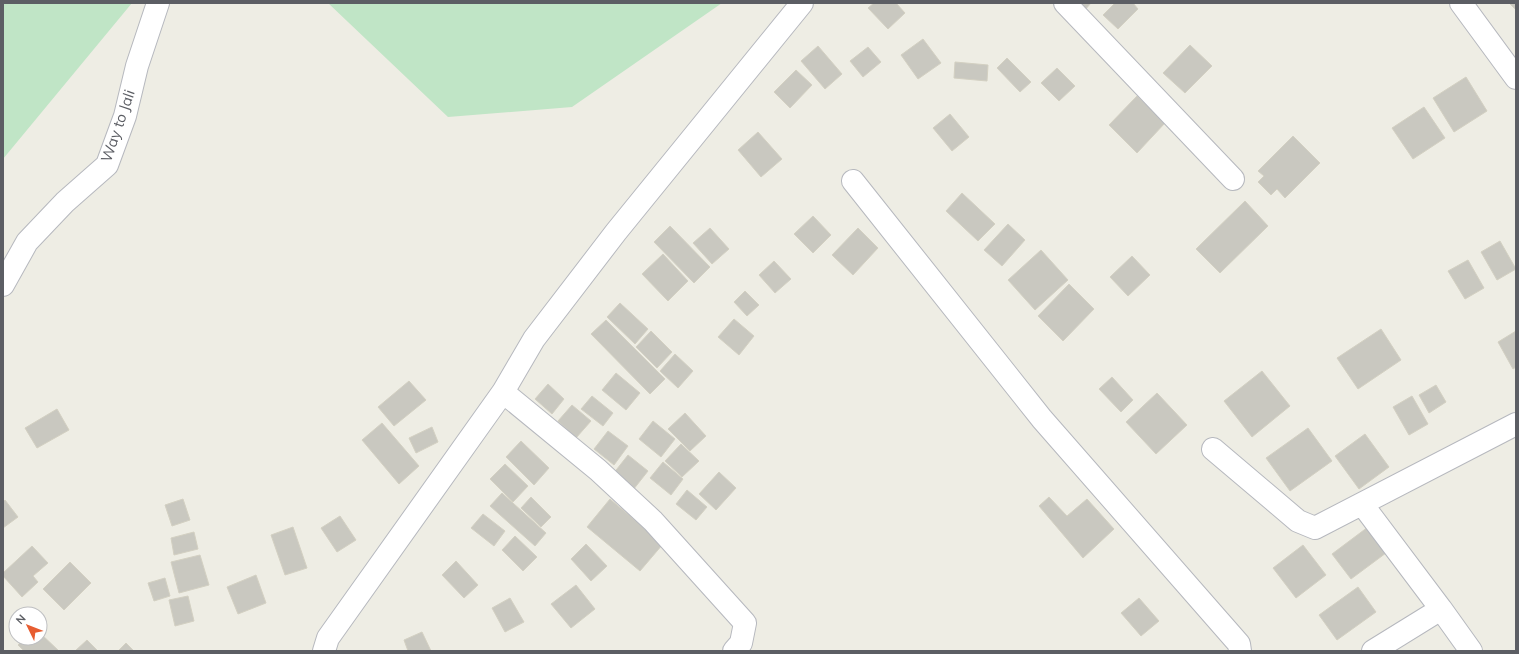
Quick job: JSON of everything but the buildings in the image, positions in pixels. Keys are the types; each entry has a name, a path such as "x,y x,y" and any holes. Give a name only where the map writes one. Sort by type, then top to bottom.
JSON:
{"street":[{"name":"Way to Jali","path":"3,285 27,242 65,202 107,165 125,116 137,66 158,3"},
{"path":"324,651 328,638 503,392 534,339 606,245 802,3"},
{"path":"1065,3 1233,179"},
{"path":"1461,3 1516,78"},
{"path":"853,181 1042,419 1239,644 1240,651"},
{"path":"503,392 598,470 653,521 745,623 741,643 734,651"},
{"path":"1213,449 1298,521 1315,528 1516,424"},
{"path":"1362,504 1442,609 1471,651"},
{"path":"1373,651 1442,609"}],"green space":[{"path":"3,3 132,3 3,159"},
{"path":"328,3 722,3 572,107 448,117"}]}
